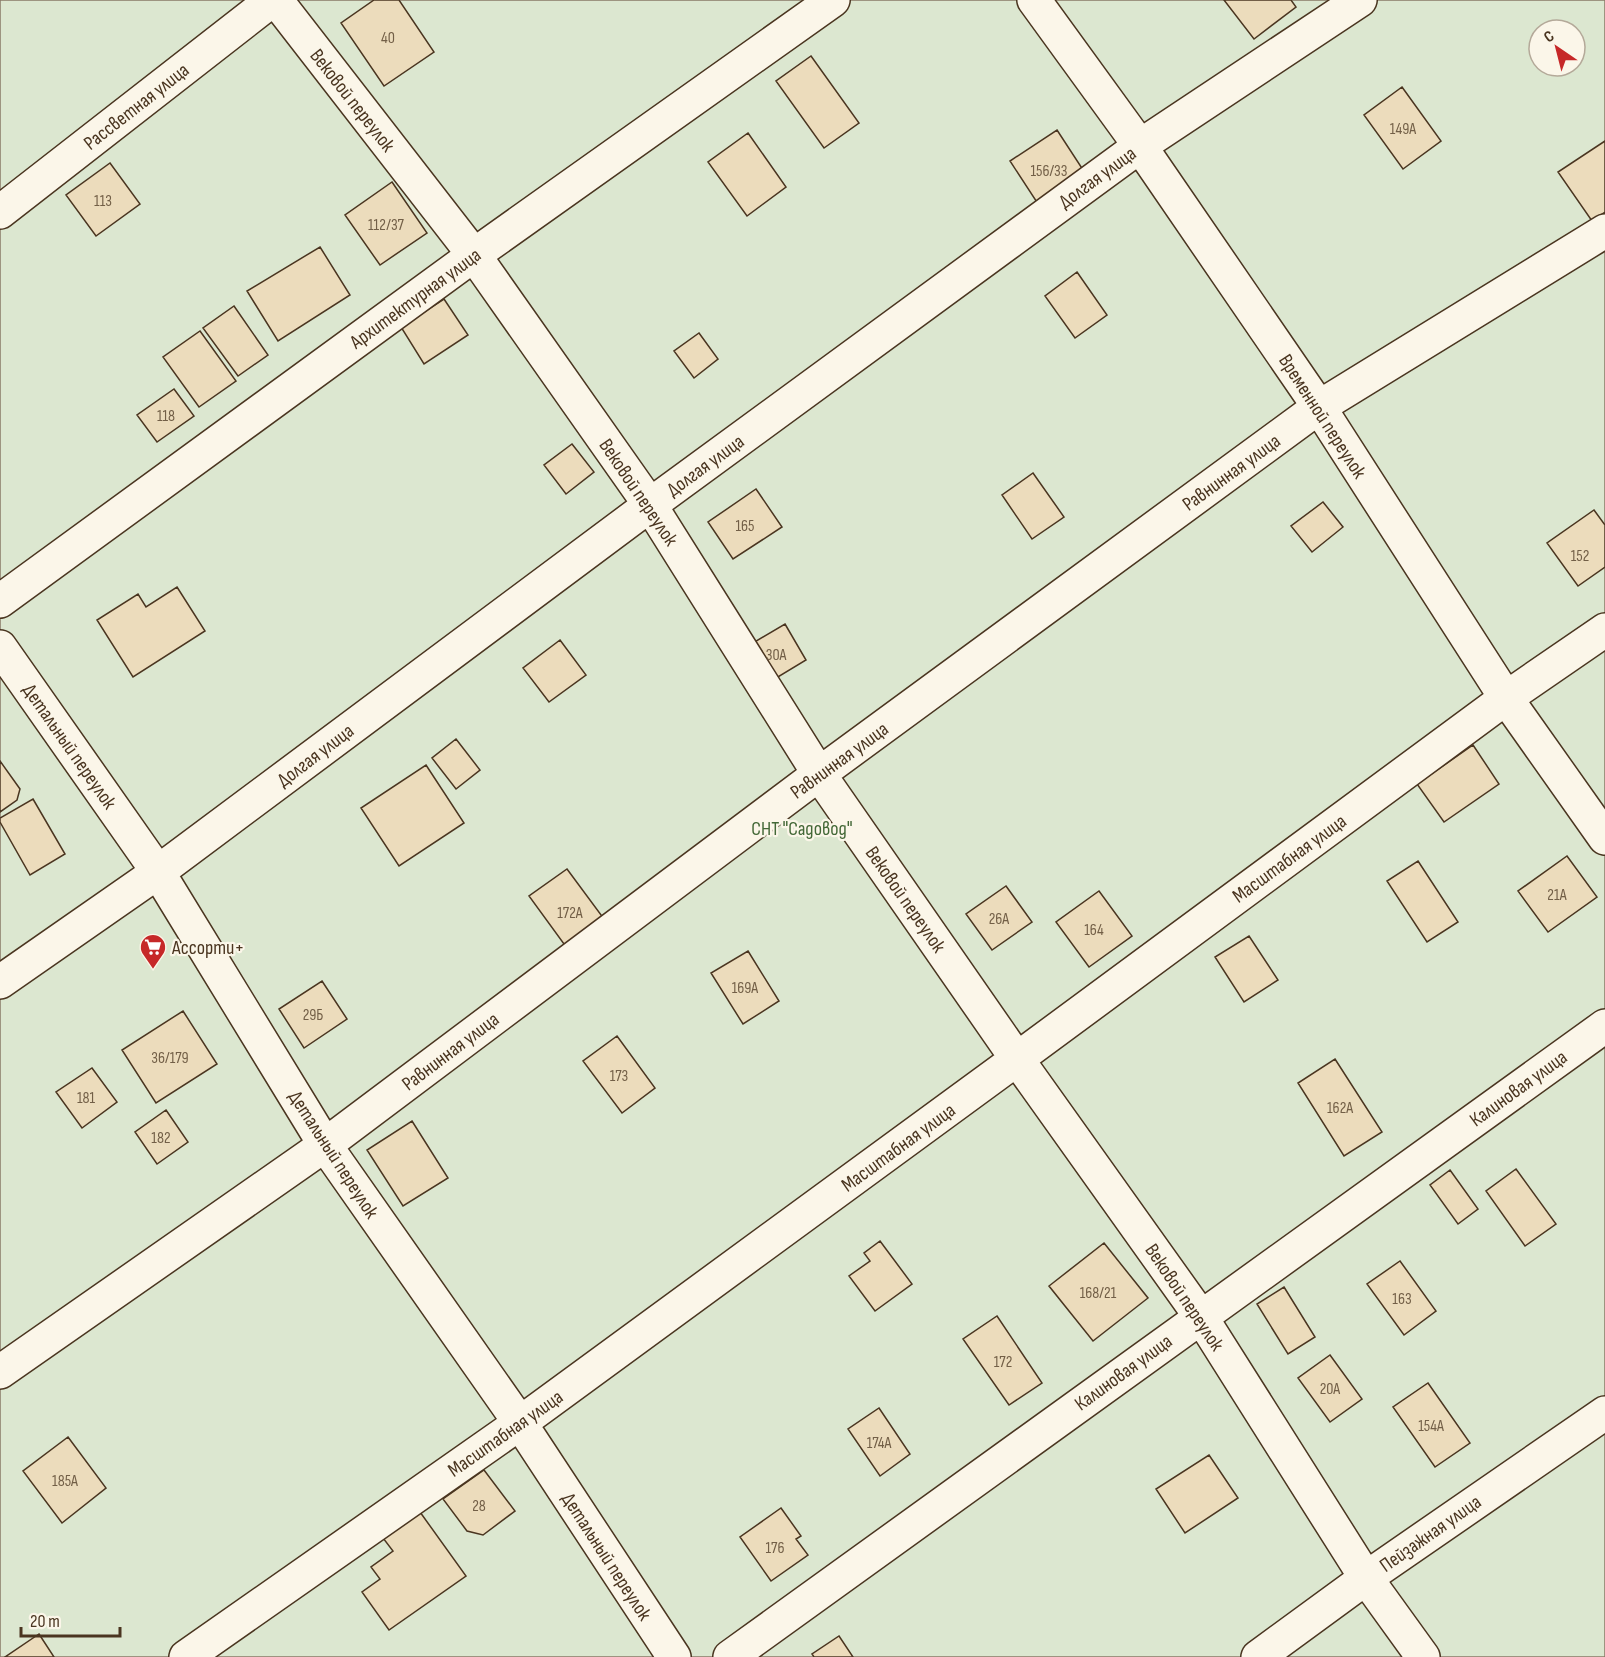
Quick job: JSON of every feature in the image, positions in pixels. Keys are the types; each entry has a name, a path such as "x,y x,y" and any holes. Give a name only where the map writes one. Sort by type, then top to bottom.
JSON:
{"street":[{"name":"Рассветная улица","path":"0,212 272,0"},
{"name":"Вековой переулок","path":"276,0 474,255 650,505 819,774 1017,1059 1201,1317 1366,1578 1423,1657"},
{"name":"Архитектурная улица","path":"0,601 474,255 833,0"},
{"name":"Временной переулок","path":"1034,0 1140,146 1319,408 1506,698 1605,838"},
{"name":"Долгая улица","path":"0,982 158,872 650,505 1140,146 1360,0"},
{"name":"Равнинная улица","path":"0,1372 325,1145 819,774 1319,408 1605,231"},
{"name":"Масштабная улица","path":"186,1657 520,1423 1506,698 1605,630"},
{"name":"Детальный переулок","path":"0,647 158,872 325,1145 520,1423 674,1657"},
{"name":"Калиновая улица","path":"730,1657 1605,1026"},
{"name":"Пейзажная улица","path":"1258,1657 1366,1578 1605,1413"}],"green space":[{"name":"СНТ \"Садовод\"","path":"0,0 1605,0 1605,1657 0,1657"}],"building":[{"path":"374,0 399,0 434,52 384,86 341,23"},
{"path":"1224,0 1291,0 1296,7 1254,39"},
{"path":"811,56 859,123 824,148 776,81"},
{"path":"1402,87 1441,141 1403,169 1364,115"},
{"path":"1057,130 1089,179 1042,210 1010,161"},
{"path":"748,133 786,187 747,216 708,162"},
{"path":"1605,141 1605,212 1592,221 1558,172"},
{"path":"110,163 140,204 96,236 66,195"},
{"path":"392,182 427,233 380,265 345,215"},
{"path":"320,247 350,295 278,341 247,291"},
{"path":"1077,272 1107,315 1075,338 1045,296"},
{"path":"444,299 468,335 424,364 401,327"},
{"path":"234,306 268,355 238,376 203,328"},
{"path":"200,331 236,381 199,407 163,357"},
{"path":"699,333 718,359 694,378 674,351"},
{"path":"174,389 194,416 157,442 137,415"},
{"path":"572,444 594,472 566,494 544,465"},
{"path":"1033,473 1064,517 1032,539 1002,495"},
{"path":"756,489 782,527 733,559 708,522"},
{"path":"1323,502 1343,527 1312,552 1291,526"},
{"path":"1594,510 1605,525 1605,567 1578,586 1547,543"},
{"path":"177,587 205,631 133,677 97,620 138,594 146,607"},
{"path":"785,624 806,660 768,683 746,647"},
{"path":"560,640 586,675 549,702 523,668"},
{"path":"456,739 480,770 456,789 432,758"},
{"path":"1473,745 1499,784 1444,822 1417,784"},
{"path":"0,761 20,789 17,800 0,812"},
{"path":"426,765 464,823 399,866 361,808"},
{"path":"33,799 65,854 30,875 0,822 0,818"},
{"path":"1567,856 1597,897 1548,932 1518,891"},
{"path":"1418,861 1458,922 1427,942 1387,881"},
{"path":"567,869 610,927 572,955 529,896"},
{"path":"1006,886 1032,922 992,950 966,914"},
{"path":"1099,891 1132,936 1089,967 1056,922"},
{"path":"1249,936 1278,980 1244,1002 1215,957"},
{"path":"748,951 779,1001 743,1024 711,973"},
{"path":"322,981 347,1019 304,1048 279,1009"},
{"path":"183,1011 217,1064 156,1103 122,1050"},
{"path":"617,1036 655,1088 622,1113 583,1061"},
{"path":"1335,1059 1382,1132 1344,1156 1298,1083"},
{"path":"92,1068 117,1102 82,1128 56,1092"},
{"path":"166,1110 188,1142 157,1164 135,1132"},
{"path":"412,1121 448,1178 403,1206 367,1150"},
{"path":"1516,1169 1556,1224 1525,1246 1486,1191"},
{"path":"1450,1170 1478,1209 1458,1224 1430,1185"},
{"path":"880,1241 912,1284 875,1311 849,1276 870,1261 864,1253"},
{"path":"1104,1243 1148,1298 1093,1341 1049,1286"},
{"path":"1400,1261 1436,1311 1404,1335 1367,1284"},
{"path":"1284,1287 1315,1337 1288,1354 1257,1304"},
{"path":"997,1316 1042,1383 1009,1405 963,1339"},
{"path":"1330,1355 1362,1399 1330,1422 1298,1378"},
{"path":"1428,1383 1470,1443 1435,1467 1393,1407"},
{"path":"879,1408 910,1454 880,1476 848,1429"},
{"path":"68,1437 106,1488 62,1523 23,1471"},
{"path":"1209,1455 1238,1498 1185,1533 1156,1489"},
{"path":"484,1470 515,1511 483,1535 467,1531 443,1499"},
{"path":"781,1508 801,1536 796,1539 808,1555 771,1581 740,1537"},
{"path":"420,1512 466,1576 389,1630 362,1592 380,1579 371,1567 393,1551 383,1538"},
{"path":"39,1634 54,1657 5,1657"},
{"path":"839,1636 853,1657 814,1657 812,1654"}],"place":[{"name":"Ассорти+","path":"153,970"}]}
